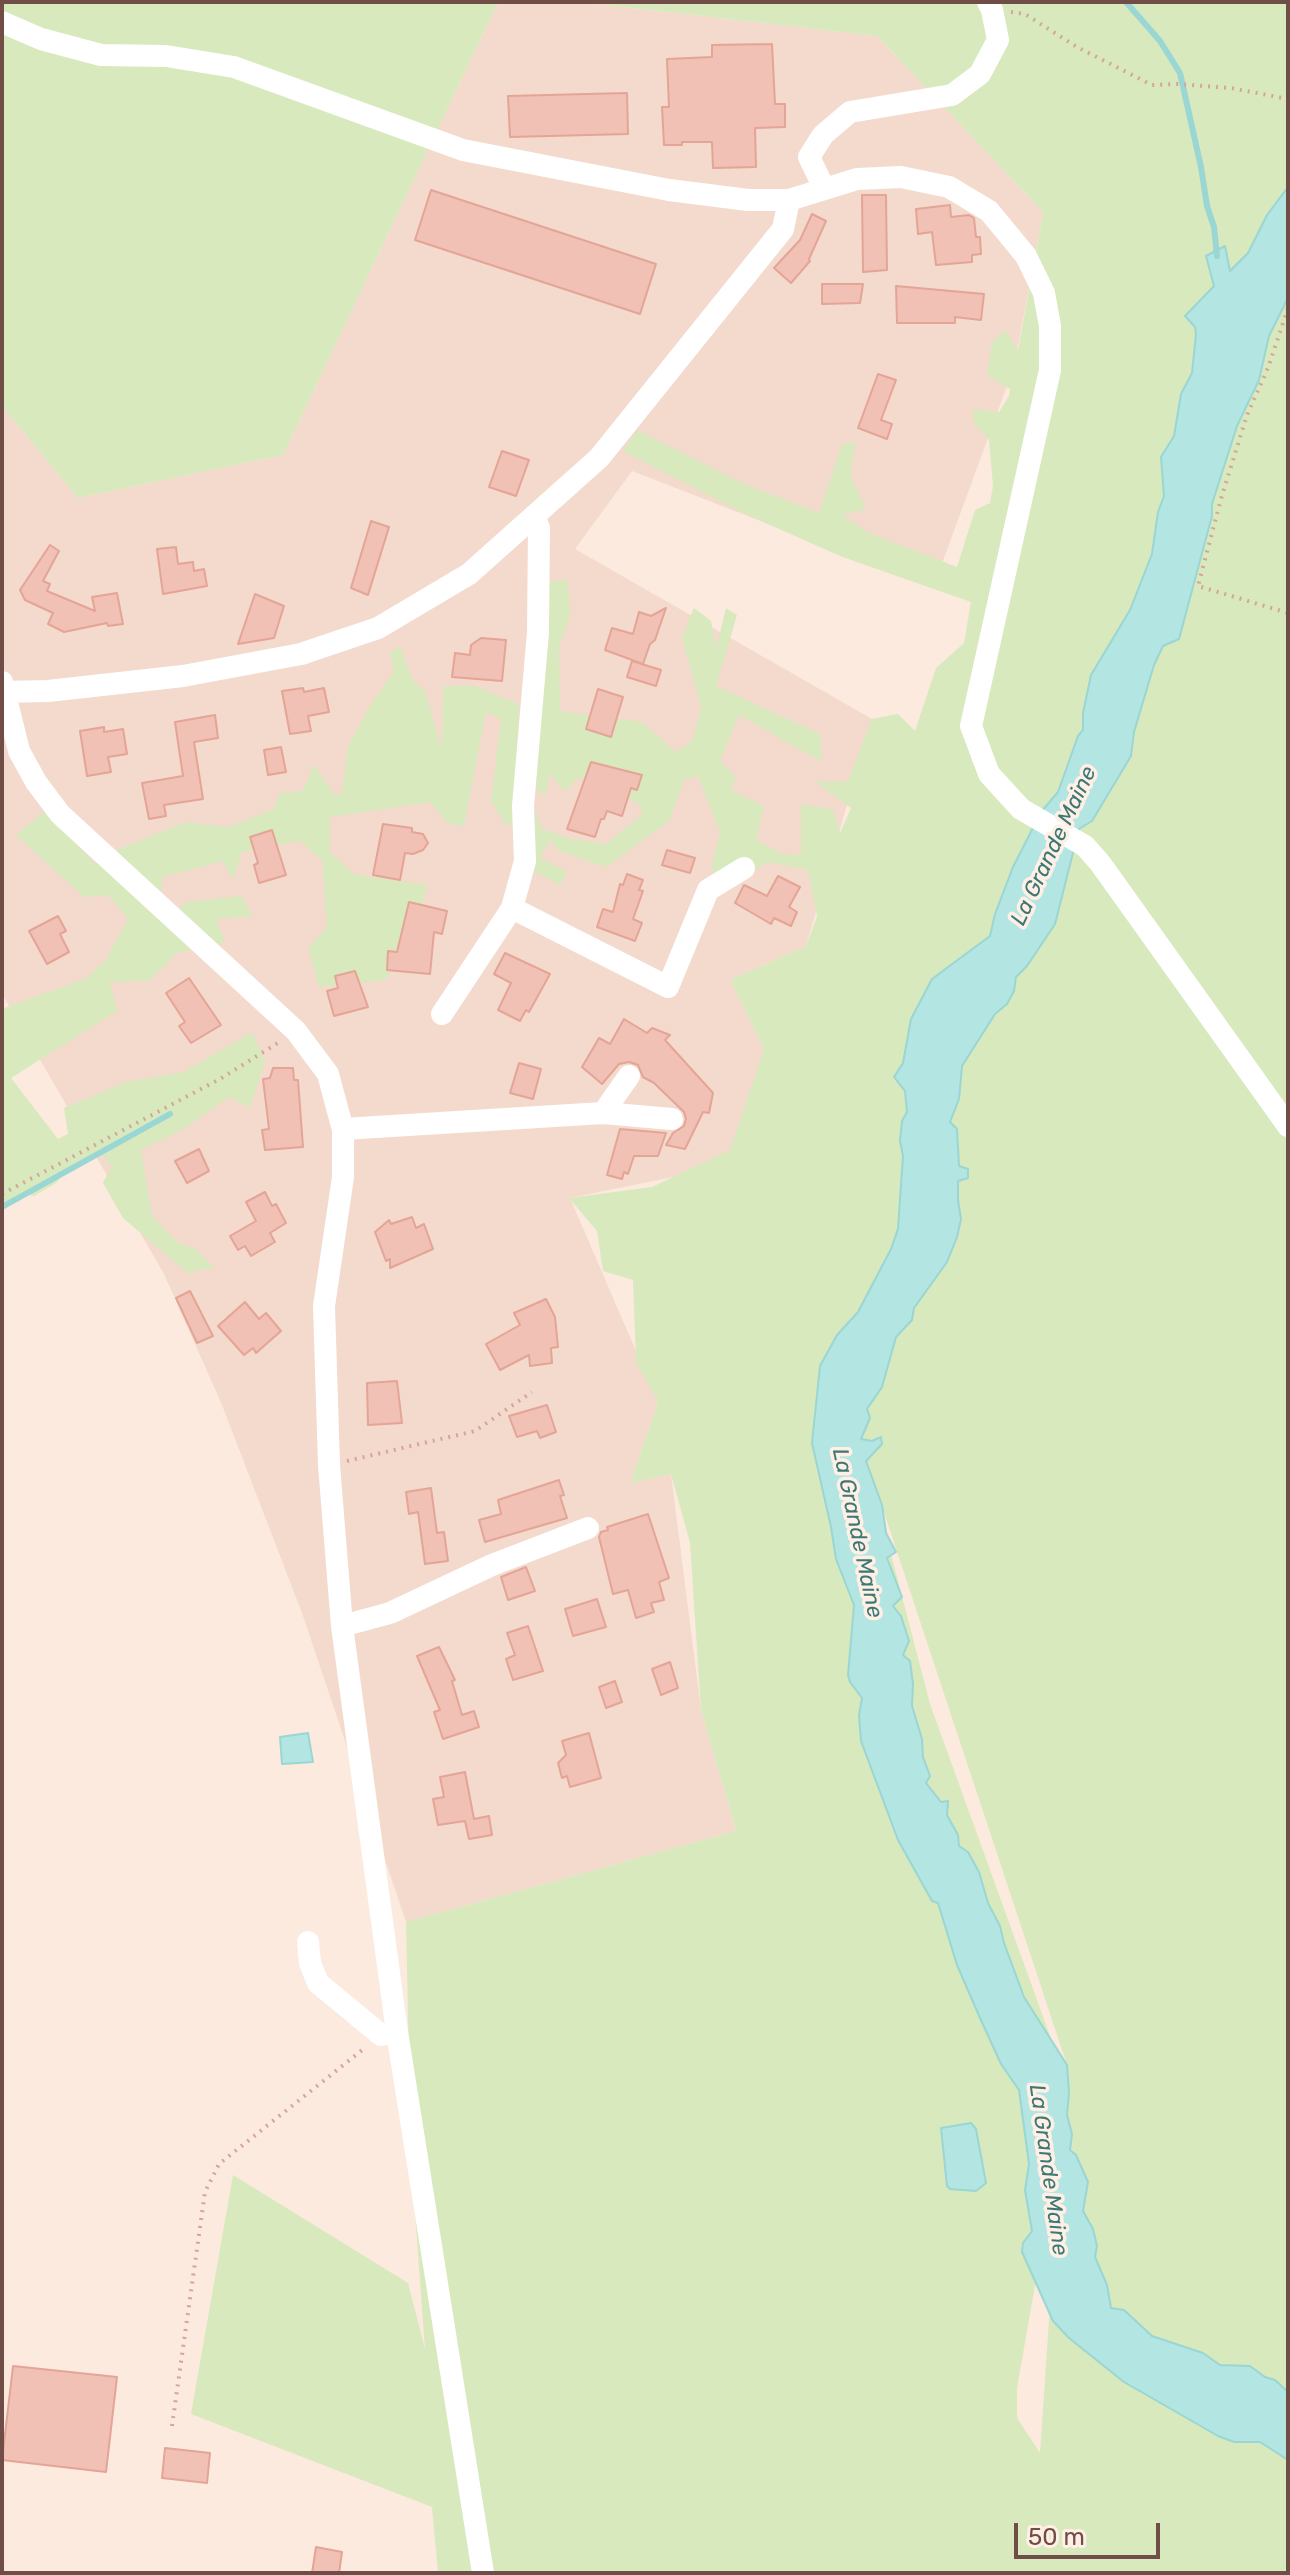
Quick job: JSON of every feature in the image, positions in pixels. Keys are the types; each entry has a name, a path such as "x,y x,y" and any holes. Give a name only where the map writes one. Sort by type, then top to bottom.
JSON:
{"street":[{"path":"824,188 809,157 823,135 850,112 952,95 980,74 998,40 990,6"},
{"path":"2,22 41,39 101,55 166,56 234,67 463,150 669,190 748,200 789,200 857,179 901,177 949,187 989,211 1026,256 1044,293 1050,326 1050,370 971,726 989,774 1021,809 1085,846 1100,863 1288,1126"},
{"path":"483,2573 389,2034 342,1626 329,1465 324,1306 343,1177 343,1129 328,1074 296,1031 60,814 36,782 19,751 3,689 48,691 183,676 301,654 378,628 469,574 599,458 783,229 789,200"},
{"path":"442,1014 512,908 525,861 523,806 538,632 539,528 534,516"},
{"path":"512,908 668,987 708,890 744,868"},
{"path":"603,1113 629,1076"},
{"path":"343,1129 603,1113 672,1119"},
{"path":"342,1626 390,1613 492,1565 588,1528"},
{"path":"308,1942 310,1963 318,1983 389,2034"}],"path":[{"path":"990,6 1025,14 1077,47 1152,85 1231,88 1288,99"},
{"path":"1288,308 1268,368 1247,415 1198,586 1288,613"},
{"path":"2,1194 220,1079 296,1031"},
{"path":"329,1465 475,1431 532,1392"},
{"path":"172,2426 205,2192 219,2164 389,2034"}],"shaded area":[{"path":"498,2 580,2 877,36 1043,212 1014,367 933,588 632,471 575,549 872,719 806,946 730,980 764,1049 732,1165 570,1198 658,1402 630,1483 671,1474 701,1710 736,1831 406,1922 302,1613 222,1405 164,1274 2,994 2,406 78,498 283,455"}],"green space":[{"path":"2,2 498,2 283,455 78,498 2,406"},
{"path":"580,2 1288,2 1288,2573 438,2573 432,2507 191,2414 233,2175 408,2283 425,2349 411,2156 406,1922 736,1831 701,1710 690,1543 671,1474 630,1483 658,1402 636,1362 633,1280 603,1271 597,1231 569,1198 652,1187 730,1150 764,1049 730,980 806,946 817,916 808,870 767,862 728,887 711,869 720,832 698,776 684,780 669,821 606,867 559,851 550,840 540,858 567,872 560,885 532,870 531,802 542,829 571,839 606,844 642,815 640,804 577,778 565,792 550,773 545,796 533,787 547,582 568,580 570,616 559,648 560,711 642,722 676,752 692,741 701,708 682,637 694,608 711,621 716,649 726,608 737,615 716,686 820,734 822,762 739,715 720,761 736,777 731,790 764,806 756,840 783,854 801,855 801,804 833,809 840,833 851,808 815,782 848,781 872,719 898,714 915,731 936,668 964,643 971,602 840,556 741,512 623,451 637,430 740,482 819,513 842,444 856,442 850,475 866,509 842,515 869,533 957,567 975,510 990,503 993,486 989,440 974,424 973,409 999,412 1009,396 1010,389 987,375 992,342 1005,330 1018,350 1043,212 877,36","holes":["866,1458 1067,2065 1066,2080 930,1704","1061,2143 1040,2453 1017,2418 1017,2388"]},
{"path":"400,646 413,681 425,691 442,749 443,686 475,686 519,704 514,825 505,824 491,801 501,719 486,712 464,826 449,824 430,802 330,817 330,852 353,874 427,885 414,941 385,980 319,987 308,948 327,926 322,860 300,841 242,852 233,880 223,861 162,877 159,921 187,902 241,896 253,916 216,919 225,942 177,953 149,981 110,982 117,1011 11,1078 58,1139 68,1134 64,1108 126,1082 184,1072 252,1032 265,1061 250,1108 229,1097 182,1130 141,1150 152,1216 177,1242 194,1248 214,1267 188,1273 123,1218 103,1183 112,1166 102,1155 67,1170 56,1183 34,1196 23,1194 2,1206 2,1009 86,978 105,961 128,919 108,895 84,897 16,835 45,811 95,864 116,850 186,822 229,827 274,809 280,793 303,791 314,764 335,796 342,793 348,746 394,671 390,653"}],"water":[{"name":"La Grande Maine","path":"1288,187 1288,298 1269,336 1259,380 1237,426 1212,504 1212,516 1179,639 1163,646 1154,665 1134,732 1131,756 1092,821 1079,829 1055,924 1016,977 1014,991 1007,1004 995,1014 962,1066 959,1099 950,1122 957,1129 959,1166 968,1169 968,1178 958,1181 961,1219 957,1237 947,1262 914,1308 912,1320 896,1337 882,1387 867,1409 870,1418 861,1439 872,1441 881,1437 882,1444 866,1461 882,1505 886,1533 896,1552 887,1558 902,1597 893,1606 901,1616 909,1641 903,1655 910,1661 912,1706 930,1776 926,1783 941,1802 948,1801 947,1815 958,1835 959,1846 968,1852 979,1872 1024,1997 1067,2065 1067,2115 1072,2134 1070,2150 1076,2155 1088,2182 1083,2211 1093,2229 1097,2246 1095,2257 1107,2285 1111,2308 1124,2310 1152,2336 1203,2353 1220,2365 1250,2366 1275,2380 1288,2392 1288,2460 1260,2442 1234,2442 1218,2436 1124,2382 1069,2338 1053,2321 1022,2252 1023,2243 1032,2231 1025,2190 1029,2164 1019,2090 1001,2064 957,1965 938,1903 932,1901 898,1840 861,1741 859,1715 862,1698 848,1675 854,1605 836,1559 812,1443 820,1366 837,1335 858,1312 898,1229 903,1156 900,1141 902,1121 907,1112 905,1091 894,1077 903,1063 911,1019 932,979 990,936 1013,867 1041,812 1058,792 1083,730 1083,713 1091,675 1130,610 1152,554 1158,512 1164,496 1161,457 1174,436 1181,394 1192,373 1196,334 1195,327 1185,316 1214,286 1206,256 1225,246 1230,271 1248,253 1267,215"},
{"path":"308,1733 313,1762 282,1764 280,1737"},
{"path":"971,2123 976,2129 986,2183 976,2191 950,2189 947,2186 941,2128"}],"building":[{"path":"772,44 775,104 785,104 785,127 755,128 756,167 713,168 712,142 664,145 662,107 669,107 667,59 712,57 712,45"},
{"path":"627,93 628,134 510,137 508,96"},
{"path":"431,190 656,264 640,314 415,240"},
{"path":"862,195 886,195 887,270 863,272"},
{"path":"950,205 951,217 969,215 974,218 981,254 972,255 972,262 936,265 932,232 918,234 916,209"},
{"path":"812,214 826,221 810,261 791,283 774,268 800,240"},
{"path":"822,284 863,284 860,303 822,304"},
{"path":"896,286 984,294 981,320 955,317 955,323 897,323"},
{"path":"878,374 896,380 881,420 892,424 887,439 858,428"},
{"path":"502,451 529,460 516,496 489,487"},
{"path":"371,521 389,527 368,595 351,588"},
{"path":"50,545 59,551 43,581 50,584 47,591 95,611 92,597 117,593 123,624 108,626 107,623 64,632 48,624 53,613 25,600 20,590"},
{"path":"176,547 178,564 193,562 194,571 204,569 207,586 163,594 157,549"},
{"path":"255,594 284,606 274,638 238,644"},
{"path":"666,608 643,664 605,650 612,628 633,634 639,612 651,616"},
{"path":"481,638 506,640 502,681 452,677 455,653 470,655 471,645"},
{"path":"632,661 661,670 656,686 627,677"},
{"path":"303,688 304,692 324,688 329,712 308,716 311,731 290,734 282,691"},
{"path":"598,689 623,697 611,737 586,729"},
{"path":"215,715 218,738 194,742 203,799 164,805 166,816 149,819 142,783 183,776 175,722"},
{"path":"104,727 104,732 123,729 127,754 108,757 111,772 87,776 80,731"},
{"path":"281,747 286,772 268,775 264,750"},
{"path":"591,762 642,775 637,790 631,788 622,816 607,811 595,837 567,829"},
{"path":"383,824 412,828 412,832 423,834 428,843 423,850 405,853 400,880 373,875"},
{"path":"272,830 286,875 259,883 254,865 258,863 250,837"},
{"path":"667,850 695,858 690,873 662,865"},
{"path":"627,874 643,880 639,890 643,891 633,919 642,923 635,941 597,927 603,909 613,912 620,884 623,885"},
{"path":"778,876 800,887 789,907 797,912 791,926 774,918 771,924 735,903 744,885 767,896"},
{"path":"409,902 447,911 442,934 434,932 430,974 387,970 388,951 397,952"},
{"path":"58,916 66,931 60,934 69,952 47,964 29,931"},
{"path":"505,953 550,974 529,1012 526,1010 520,1021 498,1010 511,983 494,974"},
{"path":"355,971 368,1007 334,1016 327,991 338,988 335,976"},
{"path":"189,978 221,1025 191,1043 179,1026 185,1022 166,993"},
{"path":"624,1019 647,1033 652,1028 670,1035 665,1040 713,1093 709,1113 703,1112 685,1149 666,1145 673,1133 684,1126 684,1112 654,1083 643,1077 638,1065 629,1062 619,1064 602,1084 582,1067 599,1038 610,1044"},
{"path":"519,1063 541,1069 533,1099 510,1093"},
{"path":"273,1068 293,1068 294,1080 298,1080 303,1147 265,1150 262,1130 269,1129 263,1079 270,1078"},
{"path":"620,1129 666,1133 658,1156 634,1156 628,1174 624,1172 622,1179 607,1175"},
{"path":"199,1149 209,1171 187,1183 175,1161"},
{"path":"265,1192 286,1223 270,1233 275,1242 251,1256 245,1246 238,1250 230,1236 256,1221 246,1202"},
{"path":"412,1217 416,1228 424,1224 433,1249 390,1268 390,1259 386,1261 375,1232 389,1220 391,1224"},
{"path":"190,1291 213,1336 197,1343 176,1298"},
{"path":"546,1299 555,1317 558,1347 551,1348 552,1363 530,1366 529,1355 500,1370 486,1344 520,1325 514,1313"},
{"path":"245,1302 259,1319 266,1313 281,1331 256,1353 253,1348 244,1355 218,1326"},
{"path":"397,1381 402,1423 368,1425 367,1383"},
{"path":"547,1405 556,1432 540,1438 537,1431 517,1437 509,1416"},
{"path":"559,1480 567,1518 485,1542 479,1520 501,1514 498,1500"},
{"path":"431,1488 437,1533 444,1532 448,1561 425,1564 418,1512 409,1514 406,1492"},
{"path":"648,1514 669,1578 659,1582 664,1600 651,1603 654,1612 636,1618 628,1590 613,1594 599,1537 601,1532 608,1530 607,1527"},
{"path":"526,1567 535,1591 508,1600 501,1577"},
{"path":"597,1599 606,1627 573,1636 565,1609"},
{"path":"528,1626 543,1671 513,1680 506,1659 515,1655 507,1633"},
{"path":"439,1647 455,1680 452,1681 462,1715 474,1711 479,1727 443,1739 434,1712 440,1710 417,1656"},
{"path":"670,1662 678,1688 661,1695 652,1669"},
{"path":"615,1681 622,1702 606,1708 599,1687"},
{"path":"589,1733 601,1778 570,1787 567,1776 562,1778 558,1763 566,1755 562,1741"},
{"path":"465,1772 474,1819 489,1816 492,1835 469,1839 465,1821 438,1825 433,1799 444,1797 440,1777"},
{"path":"13,2366 117,2377 106,2472 2,2460"},
{"path":"165,2448 210,2453 207,2483 162,2478"},
{"path":"316,2547 342,2552 339,2573 312,2573"}],"waterway":[{"path":"1126,2 1160,41 1180,73 1214,227 1217,256"},
{"path":"2,1207 170,1114"}]}
